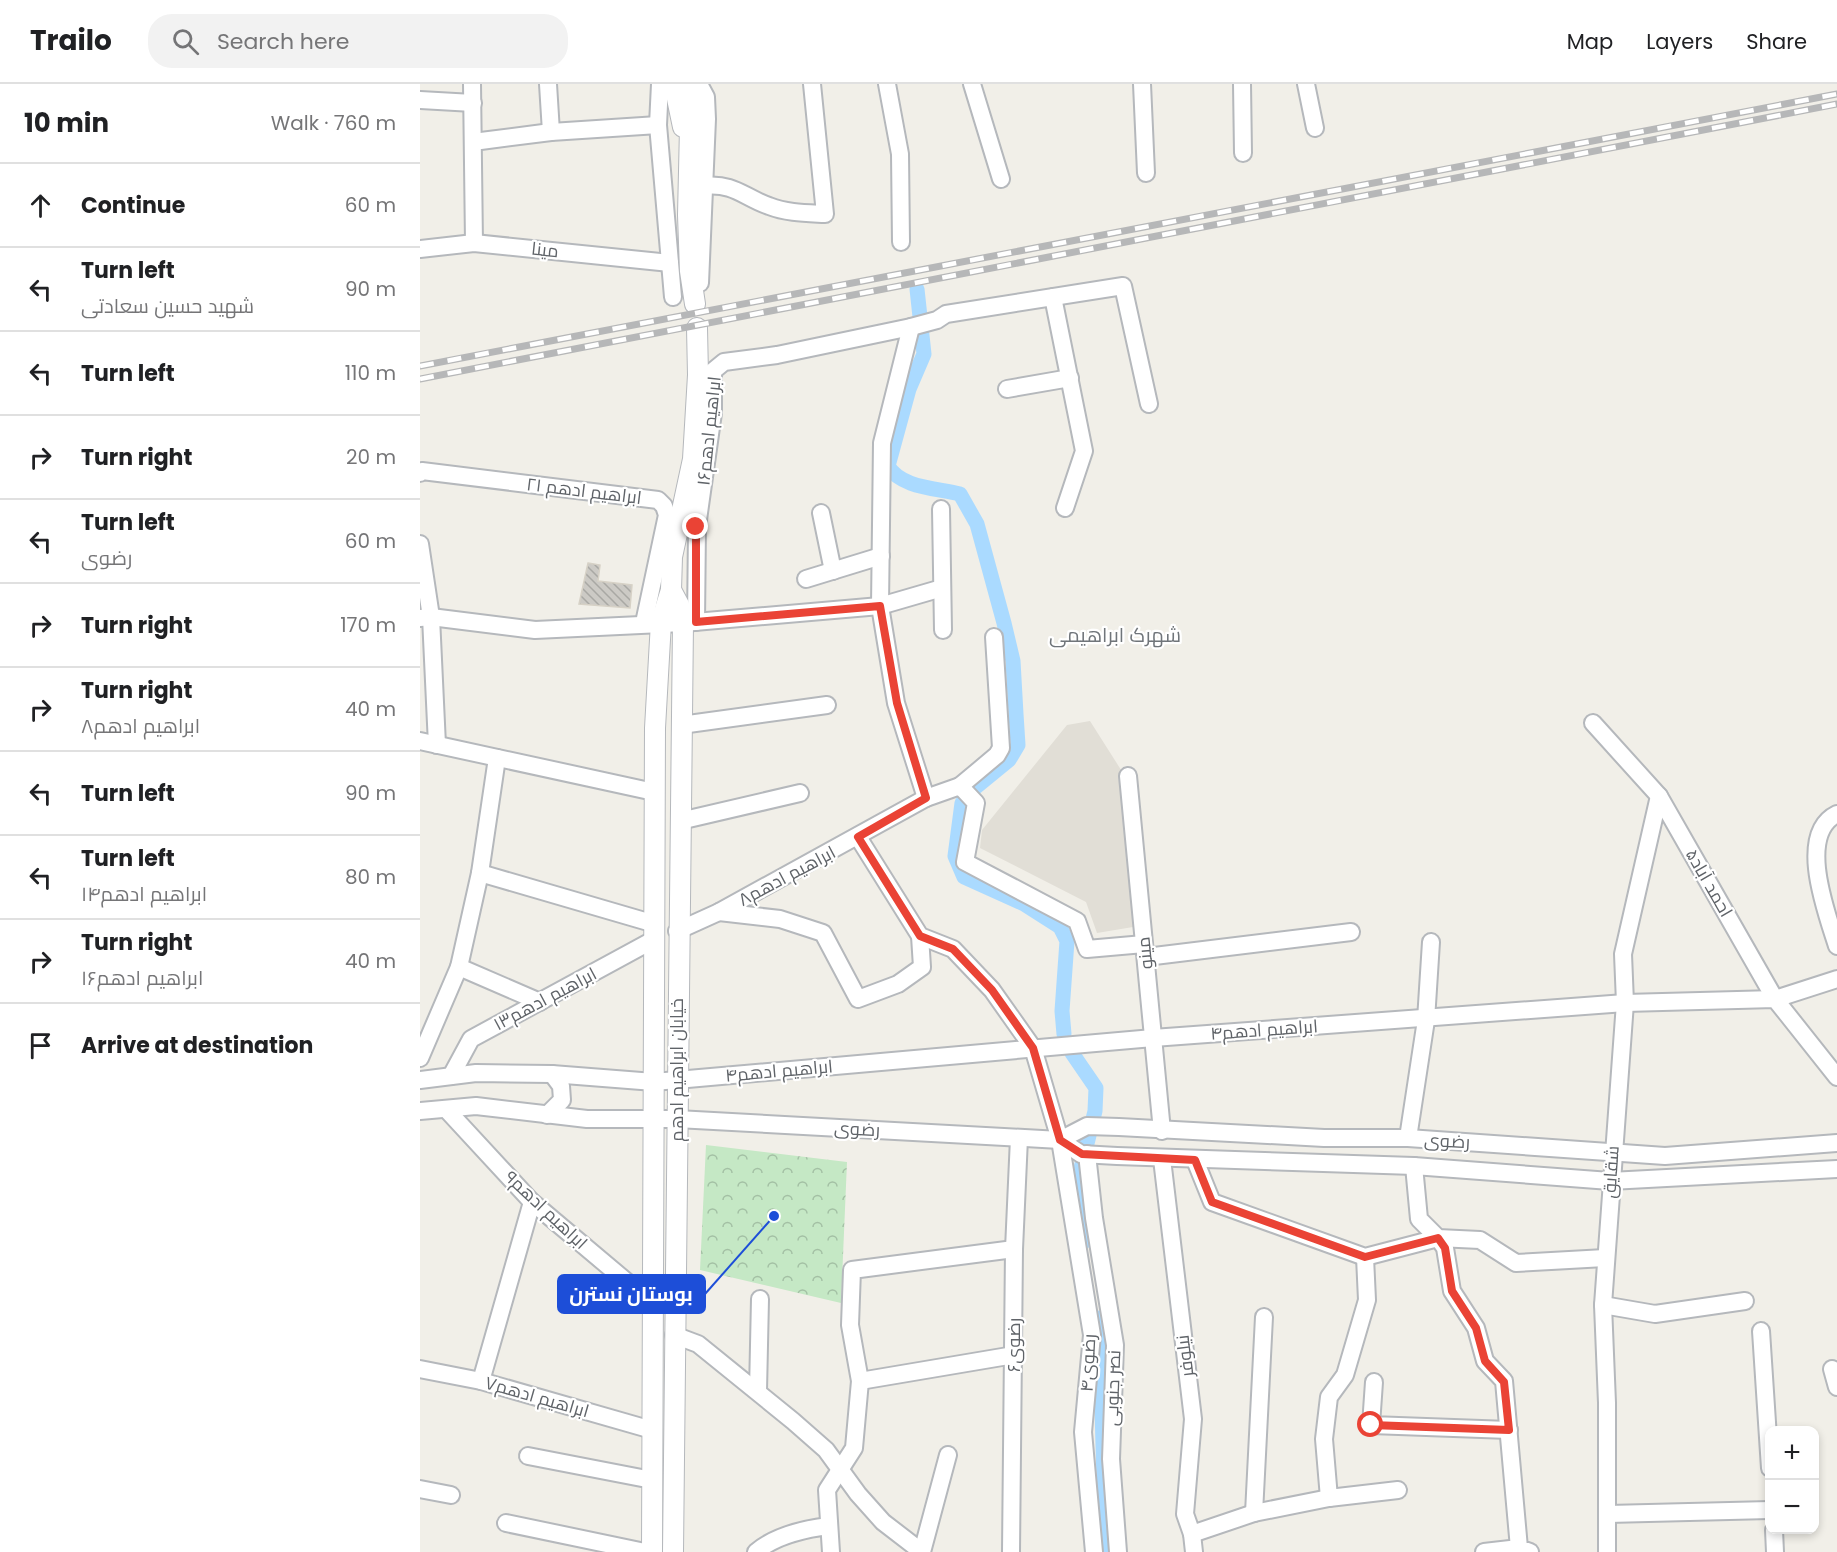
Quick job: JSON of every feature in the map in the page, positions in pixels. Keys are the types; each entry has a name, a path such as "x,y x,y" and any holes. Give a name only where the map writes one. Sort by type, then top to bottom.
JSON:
{"street":[{"path":"472,84 474,243"},
{"path":"548,84 550,132"},
{"path":"660,84 658,125 673,297"},
{"path":"674,84 688,147"},
{"path":"691,84 691,124 688,147 690,271 695,304"},
{"path":"699,84 706,97 700,283"},
{"path":"704,186 722,184 769,207 795,213 825,214 812,84"},
{"path":"887,84 900,154 901,242"},
{"path":"972,84 1001,179"},
{"path":"1142,84 1146,173"},
{"path":"1242,84 1243,153"},
{"path":"1306,84 1315,129"},
{"path":"420,100 473,103"},
{"path":"473,142 550,132 658,125"},
{"name":"مینا","path":"420,249 474,243 669,263"},
{"name":"ابراهیم ادهم۱۶","path":"689,622 696,527 712,413 713,371 724,362 777,355 911,327 937,320 946,314 1123,286 1149,404"},
{"path":"1053,297 1084,451 1065,508"},
{"path":"911,327 882,443 880,606 897,703 926,798"},
{"name":"خیابان ابراهیم ادهم","path":"652,1552 655,931 652,622 671,590 672,557 694,448 698,375 697,328"},
{"path":"1007,389 1070,378"},
{"name":"ابراهیم ادهم ۲۱","path":"420,473 422,471 658,500 664,506 666,515 652,622"},
{"path":"941,509 943,630"},
{"path":"821,513 833,571"},
{"path":"420,544 437,745"},
{"path":"806,579 881,556"},
{"path":"426,617 535,630 652,622 689,622 880,606 942,588"},
{"name":"خیابان ابراهیم ادهم","path":"671,590 689,622 681,725 677,931 673,1552"},
{"name":"ابراهیم ادهم۸","path":"677,931 719,912 926,798 960,786 997,756 1000,748 994,637"},
{"path":"681,725 827,705"},
{"name":"احمد آباد۵","path":"1593,723 1659,796 1775,999"},
{"path":"420,741 654,792"},
{"path":"420,1058 459,968 480,873 497,758"},
{"name":"مینو","path":"1128,776 1162,1131"},
{"path":"960,786 976,803 965,862 1077,921 1087,949 1145,951 1351,932"},
{"path":"680,821 800,793"},
{"name":"شقایق","path":"1607,1552 1603,1305 1624,1004 1623,954 1659,796"},
{"path":"1837,814 1829,818 1816,845 1819,887 1837,946"},
{"path":"719,912 780,919 823,933 858,999 898,984 922,967 920,936 858,837"},
{"path":"480,873 655,931"},
{"name":"ابراهیم ادهم۱۳","path":"451,1076 471,1039 540,1002 655,931"},
{"name":"رضوی۴","path":"920,936 953,949 992,990 1033,1048 1060,1140 1092,1335 1083,1432 1094,1552"},
{"path":"1408,1138 1426,1020 1431,942"},
{"path":"459,968 540,1002"},
{"path":"1837,979 1775,999 1837,1077"},
{"name":"ابراهیم ادهم۴","path":"420,1080 476,1073 552,1074 654,1082 1154,1038 1624,1004 1775,999"},
{"path":"548,1115 562,1100 561,1086 552,1074"},
{"name":"رضوی","path":"420,1111 476,1106 587,1119 677,1119 1060,1140 1087,1154 1162,1159 1414,1166 1610,1181 1837,1169"},
{"name":"ابراهیم ادهم۹","path":"446,1109 532,1202 652,1303"},
{"name":"رضوی","path":"1060,1140 1087,1126 1324,1138 1408,1138 1665,1156 1837,1143"},
{"name":"رضوی۶","path":"1011,1552 1014,1249 1019,1138"},
{"path":"1324,1138 1324,1164"},
{"name":"نصر جنوبی","path":"1087,1154 1094,1218 1115,1345 1111,1459 1118,1552"},
{"name":"نیلوفر","path":"1162,1159 1193,1419 1185,1514 1192,1534 1194,1552"},
{"path":"1195,1160 1212,1202 1365,1257 1438,1238 1480,1240 1516,1263 1605,1258"},
{"path":"1414,1166 1419,1219 1445,1248 1452,1291 1476,1328 1485,1361 1504,1382 1525,1550 1484,1552"},
{"path":"481,1381 532,1202"},
{"path":"831,1552 827,1490 854,1448 860,1381 850,1325 852,1270 1014,1249"},
{"path":"1329,1498 1324,1439 1329,1397 1345,1375 1367,1300 1365,1257"},
{"path":"758,1392 760,1299"},
{"path":"1603,1305 1655,1314 1745,1301"},
{"path":"1254,1513 1264,1317"},
{"path":"1761,1331 1767,1426"},
{"path":"675,1335 698,1344 826,1450 858,1494 883,1522 922,1552 948,1455"},
{"path":"860,1381 1014,1355"},
{"name":"ابراهیم ادهم۷","path":"420,1369 481,1381 652,1430"},
{"path":"1832,1369 1837,1386"},
{"path":"1374,1382 1371,1425 1509,1430"},
{"path":"528,1456 652,1480"},
{"path":"420,1489 451,1495"},
{"path":"1192,1534 1254,1513 1329,1498 1398,1490"},
{"path":"1608,1514 1765,1510"},
{"path":"506,1523 645,1552"},
{"path":"756,1552 766,1544 806,1529 829,1526"},
{"path":"1774,1534 1775,1552"}],"shaded area":[{"path":"1090,721 1123,773 1139,926 1097,933 1086,902 980,848 982,830 1067,725"}],"green space":[{"path":"706,1145 847,1162 841,1303 700,1270"}],"building":[{"path":"588,563 600,565 598,581 632,585 630,608 579,604"}],"waterway":[{"path":"917,289 924,354 909,389 888,466 901,479 910,483 960,494 977,524 1013,661 1018,745 1009,760 976,787"},
{"path":"962,803 955,856 964,877 1024,904 1060,927 1067,941 1062,1011 1064,1034"},
{"path":"1072,1053 1096,1088 1095,1111 1081,1168 1080,1208 1085,1241"},
{"path":"1097,1318 1100,1338 1106,1552"}],"railway":[{"path":"420,366 1837,94"},
{"path":"420,379 1837,104"}],"place":[{"name":"بوستان نسترن","path":"774,1216"}],"district":[{"name":"شهرک ابراهیمی","path":"1115,635"}],"route":[{"path":"696,527 696,622 880,606 897,703 926,798 858,837 920,936 953,949 992,990 1033,1048 1052,1121 1060,1140 1082,1154 1195,1160 1212,1202 1365,1257 1438,1238 1445,1248 1452,1291 1476,1328 1485,1361 1504,1382 1509,1430 1371,1425"}]}
